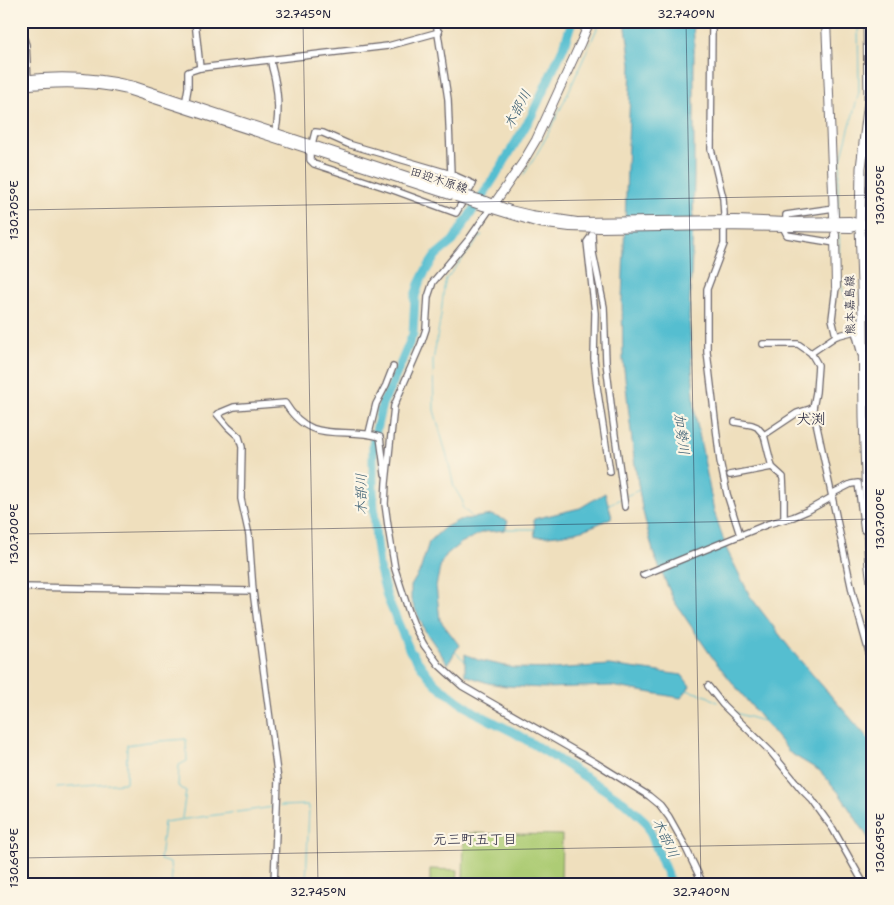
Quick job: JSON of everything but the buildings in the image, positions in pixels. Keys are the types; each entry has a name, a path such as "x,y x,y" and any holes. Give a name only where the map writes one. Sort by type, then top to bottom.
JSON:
{"main road":[{"path":"489,205 523,162 536,140 590,21"},
{"path":"826,21 834,212"},
{"name":"熊本嘉島線","path":"868,21 869,101 860,168 860,224 868,531 873,589"},
{"name":"田迎木原線","path":"25,82 61,77 103,80 134,86 185,105 489,205 560,220 620,225 712,223 784,225 850,222 872,224"},
{"path":"835,239 836,287"}],"street":[{"path":"25,82 26,46 21,28 28,21"},
{"path":"194,21 200,68"},
{"path":"436,21 448,99 451,174"},
{"path":"712,21 711,149 724,198 724,214"},
{"path":"185,105 188,72 200,68 388,46 439,32"},
{"path":"270,60 276,89 277,116 274,134"},
{"path":"315,132 323,133 348,144 451,174 472,184 456,213 314,164 310,160 309,146 315,132"},
{"path":"489,205 469,239 433,282 428,297 426,329 394,406 386,483 386,504 395,569 416,630 439,665 462,686 650,796 669,817 703,884"},
{"path":"834,212 786,215 784,225 787,235 835,239"},
{"path":"724,231 724,244 707,289 707,354 720,461 727,494 740,535"},
{"path":"610,472 594,358 595,313 587,242 592,235 593,254 604,307 606,362 612,421 625,507"},
{"path":"836,287 832,319 836,336"},
{"path":"863,316 855,331 863,364"},
{"path":"811,353 836,336 855,331"},
{"path":"763,344 798,344 811,353 818,365 813,408 853,595 873,667"},
{"path":"370,434 376,404 393,366"},
{"path":"274,884 278,780 253,591 249,535 241,499 242,447 239,437 217,414 234,407 285,403 292,414 305,425 314,429 339,433 370,434 380,437 386,483"},
{"path":"764,435 797,413 813,408"},
{"path":"735,422 757,427 764,435 772,467 782,477 784,518"},
{"path":"730,475 772,467"},
{"path":"643,575 740,535 807,511 832,496 835,492 851,484 858,483 864,530 868,531"},
{"path":"21,588 253,591"},
{"path":"708,686 723,705 771,752 812,800 833,829 864,884"},
{"path":"90,884 114,884"}],"green space":[{"path":"464,833 562,835 561,884 463,884"},
{"path":"430,869 458,870 457,884 430,884"}],"water":[{"name":"加勢川","path":"625,21 693,21 694,178 689,317 695,413 714,511 727,550 750,596 792,651 873,744 873,845 839,793 820,771 790,753 714,660 674,601 654,555 642,508 634,459 623,360 622,300 631,64"},
{"path":"605,493 612,517 575,532 535,537 534,519 580,508"},
{"path":"492,515 508,521 505,530 483,532 461,543 447,554 441,563 436,586 440,620 459,645 448,664 425,631 411,600 411,586 420,571 429,542 444,528 459,520"},
{"path":"465,654 478,660 514,668 553,669 609,665 682,675 690,686 681,698 611,686 544,688 506,686 488,683 465,675"}],"waterway":[{"name":"木部川","path":"572,21 564,46 531,117 453,241 436,255 419,284 415,296 413,334 382,404 373,444 376,543 379,566 387,597 410,651 428,675 436,684 476,713 513,732 624,802 645,821 671,884"},
{"path":"523,176 555,120 600,22 609,21"},
{"path":"838,216 838,181 841,159 859,92 858,21"},
{"path":"839,233 841,284 850,312"},
{"path":"473,518 462,507 463,502 454,487 434,410 433,361 446,279 482,235"},
{"path":"626,496 639,490"},
{"path":"608,505 620,499"},
{"path":"506,529 534,529"},
{"path":"455,652 465,661"},
{"path":"686,690 707,696 717,702"},
{"path":"732,710 763,721"},
{"path":"57,788 124,783 126,782 127,745 186,739 187,761 179,765 178,786 186,791 182,818"},
{"path":"280,806 308,805 309,807 306,884"},
{"path":"172,884 170,863 160,860 164,822 274,807"}],"district":[{"name":"犬渕","path":"811,419"},
{"name":"元三町五丁目","path":"475,839"}]}
